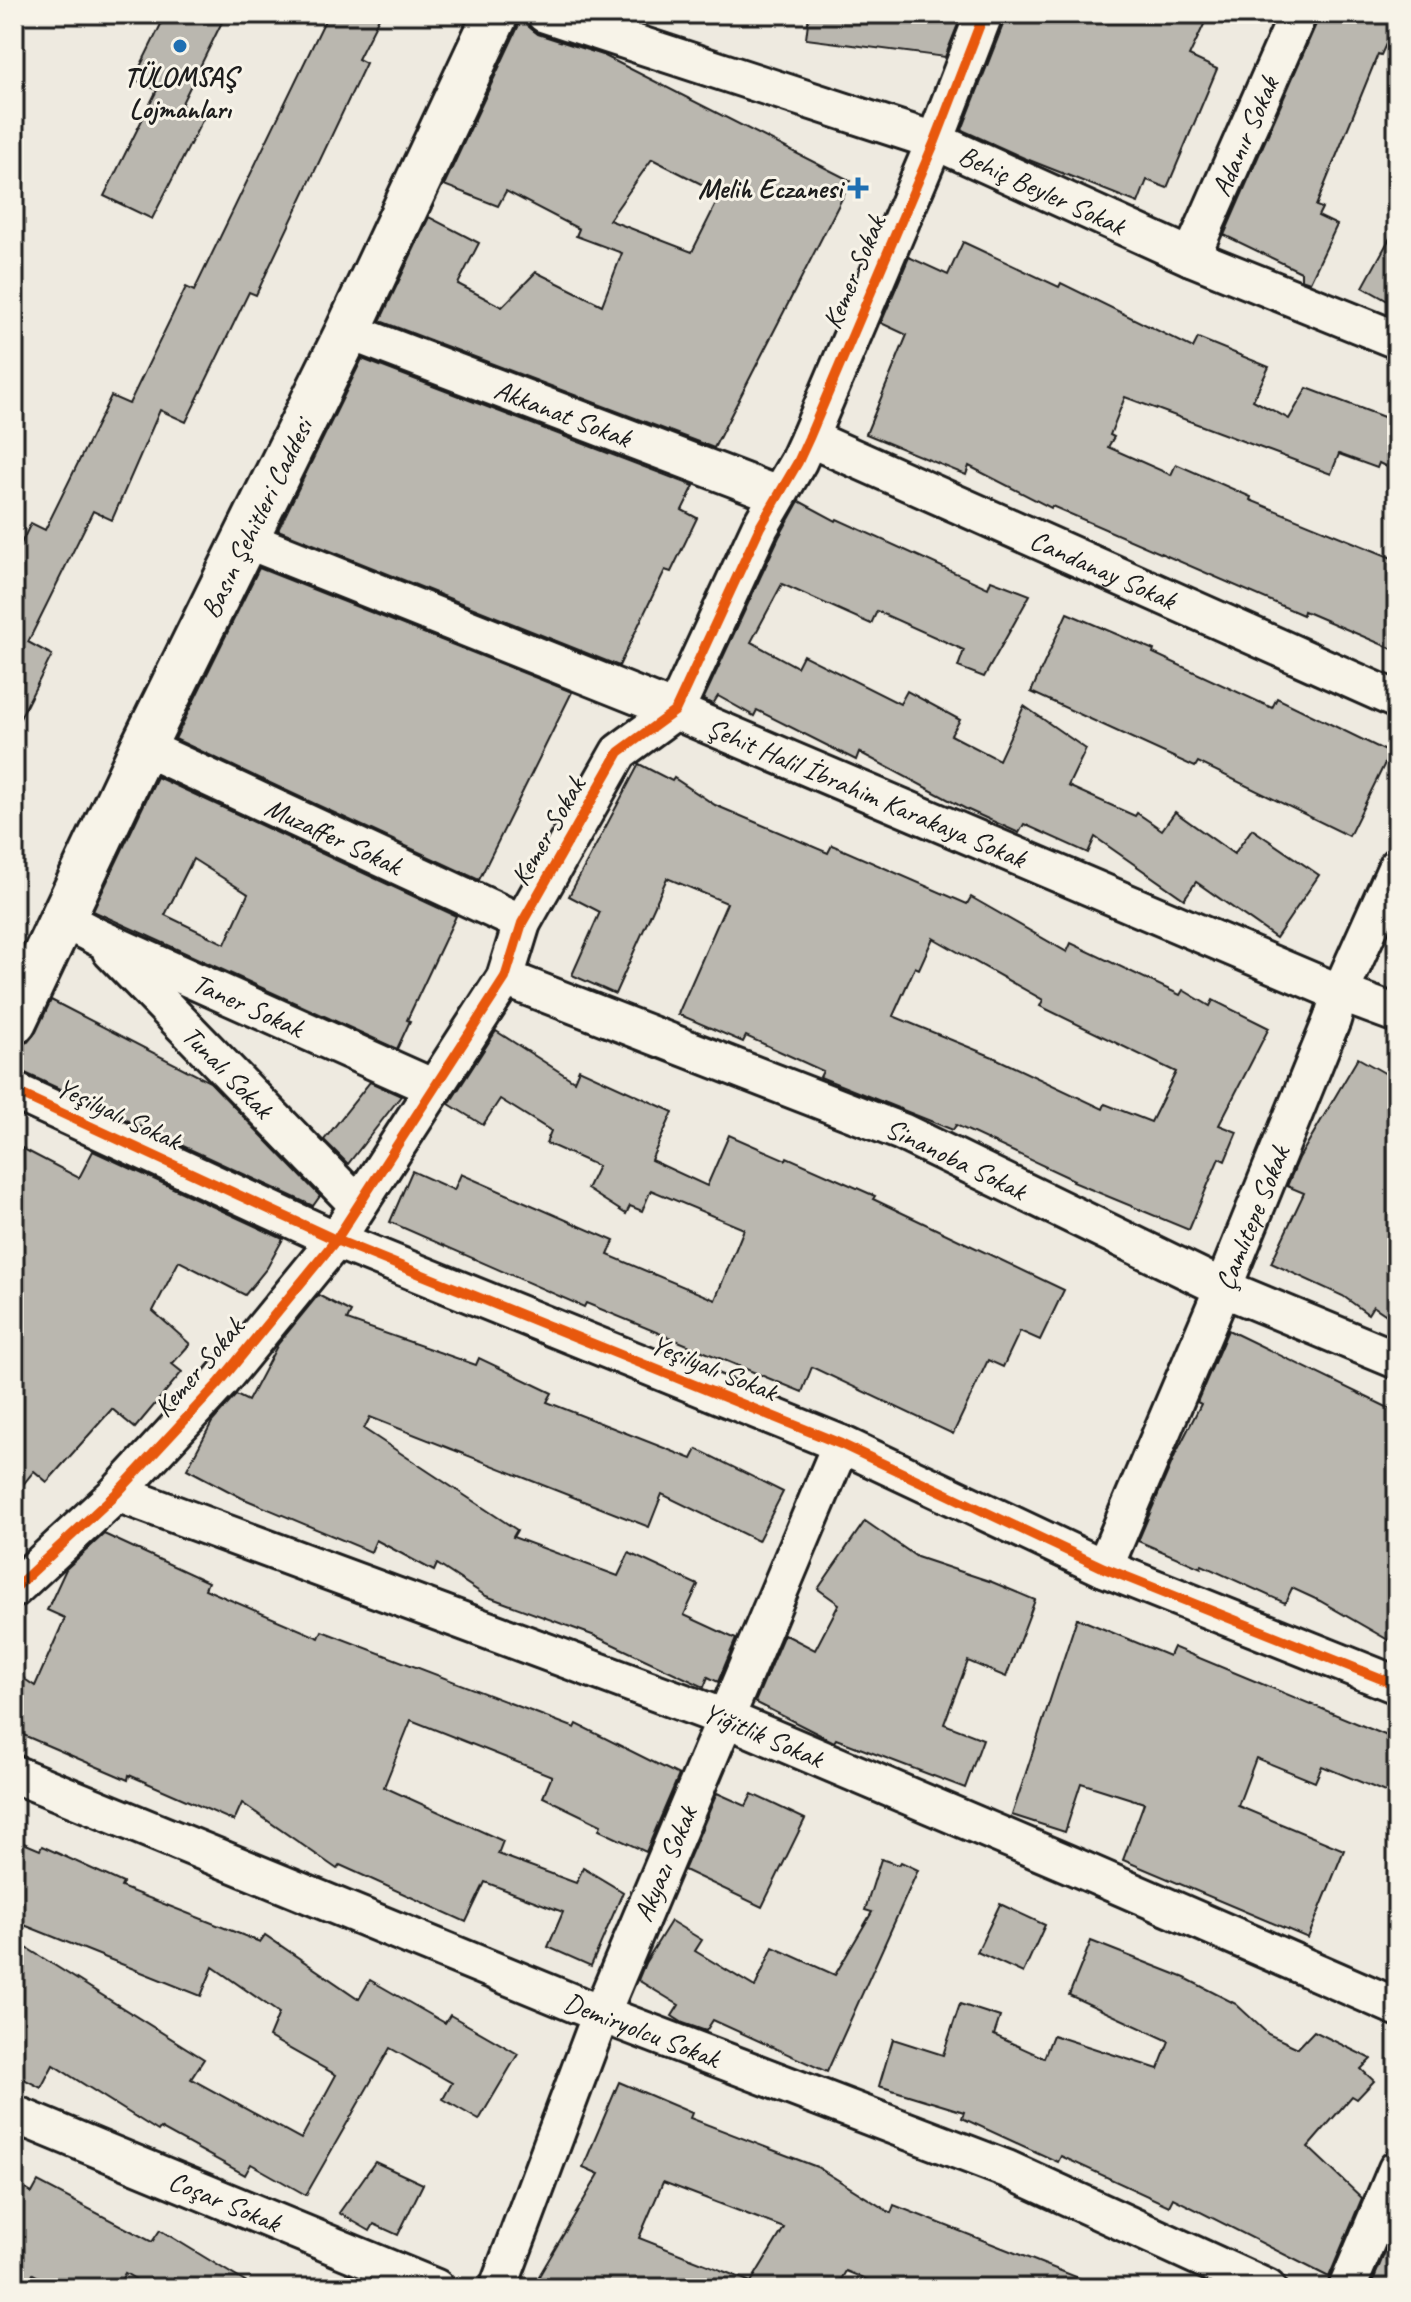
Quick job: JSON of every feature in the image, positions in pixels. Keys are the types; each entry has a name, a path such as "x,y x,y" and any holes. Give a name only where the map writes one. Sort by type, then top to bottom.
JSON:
{"main road":[{"name":"Basın Şehitleri Caddesi","path":"14,1021 80,928 143,747 348,331 496,14"}],"street":[{"name":"Behiç Beyler Sokak","path":"545,14 935,141 1191,257 1397,340"},
{"name":"Kemer Sokak","path":"14,1589 117,1493 219,1383 336,1240 505,978 522,923 619,752 675,711 760,527 809,438 935,141 984,14"},
{"name":"Adanır Sokak","path":"1191,257 1298,14"},
{"name":"Akkanat Sokak","path":"348,331 778,495"},
{"name":"Candanay Sokak","path":"809,438 1397,700"},
{"name":"Şehit Halil İbrahim Karakaya Sokak","path":"244,539 675,711 1340,993 1397,1014"},
{"name":"Muzaffer Sokak","path":"143,747 522,923"},
{"name":"Çamlıtepe Sokak","path":"1104,1568 1327,1035 1340,993 1397,866"},
{"name":"Taner Sokak","path":"80,928 434,1088"},
{"name":"Tunalı Sokak","path":"80,928 358,1205"},
{"name":"Sinanoba Sokak","path":"505,978 902,1132 1223,1288 1397,1360"},
{"name":"Yeşilyalı Sokak","path":"14,1091 336,1240 841,1444 1104,1568 1397,1685"},
{"name":"Akyazı Sokak","path":"498,2288 601,2014 841,1444"},
{"name":"Yiğitlik Sokak","path":"117,1493 725,1718 1397,2007"},
{"name":"Demiryolcu Sokak","path":"14,1774 601,2014 1007,2169 1267,2288"},
{"name":"Coşar Sokak","path":"14,2114 436,2288"},
{"path":"1347,2288 1397,2169"}],"building":[{"path":"166,14 226,14 181,105 204,117 152,219 104,196 157,90 134,79"},
{"path":"328,14 381,14 358,59 366,63 256,295 249,292 186,422 160,410 112,520 93,511 28,642 52,655 14,730 14,558 31,523 45,530 111,396 129,404 186,287 194,291"},
{"path":"521,14 525,15 529,27 538,34 603,55 851,181 714,448 380,321 429,217 479,243 458,284 502,307 536,272 602,305 622,253 576,236 579,229 506,191 498,206 444,185 519,25","holes":["652,159 721,194 692,252 609,220"]},
{"path":"809,14 962,14 945,57 806,39"},
{"path":"1004,14 1209,14 1189,56 1217,69 1167,188 1147,180 1138,203 962,130 1004,22"},
{"path":"1319,14 1397,14 1397,20 1381,55 1378,54 1316,206 1322,208 1318,216 1337,225 1310,282 1301,279 1301,272 1224,235"},
{"path":"1397,225 1397,306 1363,287"},
{"path":"963,242 1059,287 1061,283 1193,348 1198,338 1269,367 1253,400 1289,419 1307,388 1397,422 1397,472 1379,463 1377,468 1339,454 1331,474 1125,397 1110,435 1114,437 1108,447 1171,475 1176,464 1251,497 1250,500 1397,560 1397,651 1304,611 1303,615 1051,508 969,466 966,475 866,434 907,335 881,323 909,257 948,275"},
{"path":"362,359 694,486 682,510 697,518 671,572 665,570 619,666 278,530"},
{"path":"799,501 836,521 988,588 991,580 1030,595 984,677 958,667 964,650 877,611 871,624 782,584 751,642 797,667 803,655 900,704 907,691 960,720 951,735 999,760 1024,706 1086,749 1068,786 1135,816 1137,813 1162,830 1175,812 1234,854 1252,829 1319,875 1276,938 1196,882 1184,899 1095,837 1088,853 1024,824 1019,833 966,809 859,752 856,760 757,710 754,716 718,696 713,704 703,700"},
{"path":"259,568 572,692 479,880 175,739"},
{"path":"1067,613 1154,650 1153,653 1272,708 1277,698 1390,753 1349,836 1198,762 1195,767 1031,692"},
{"path":"639,764 672,781 674,778 715,805 828,853 832,845 967,904 971,897 1067,952 1071,943 1180,995 1183,990 1210,1006 1213,1000 1269,1028 1219,1125 1237,1132 1225,1161 1219,1158 1189,1230 1073,1182 956,1125 953,1130 820,1077 823,1071 746,1036 743,1042 678,1014 727,903 667,878 615,994 572,975 600,912 569,896","holes":["933,938 1043,1000 1040,1006 1176,1072 1151,1122 1105,1104 1103,1109 993,1057 893,1016 915,967 919,969"]},
{"path":"157,777 456,916 407,1020 410,1021 397,1049 93,911","holes":["193,859 248,894 225,944 165,915"]},
{"path":"51,1000 210,1082 320,1196 313,1206 14,1070 14,1046 28,1042"},
{"path":"496,1031 574,1081 579,1069 673,1112 651,1160 707,1186 729,1135 875,1196 873,1199 1064,1290 1040,1340 1020,1331 1003,1367 988,1360 953,1434 812,1367 802,1392 586,1303 584,1307 390,1222 412,1171 454,1190 461,1174 614,1241 608,1255 715,1300 744,1229 651,1190 642,1211 630,1206 626,1214 587,1189 598,1166 546,1143 551,1131 500,1099 483,1125 449,1104"},
{"path":"1358,1058 1397,1080 1397,1322 1373,1306 1368,1314 1343,1296 1271,1263 1304,1193 1287,1186 1299,1158"},
{"path":"370,1082 401,1096 348,1164 324,1140"},
{"path":"14,1144 79,1178 93,1151 283,1239 267,1268 245,1295 179,1261 153,1311 190,1344 172,1364 182,1372 135,1428 112,1409 47,1482 34,1471 14,1496"},
{"path":"318,1295 351,1312 347,1320 476,1365 479,1358 552,1393 547,1402 692,1459 697,1449 783,1492 758,1541 662,1494 649,1527 370,1417 364,1429 517,1530 513,1537 618,1576 629,1553 698,1585 684,1615 736,1639 718,1682 708,1677 704,1687 595,1636 486,1596 437,1564 434,1571 376,1540 371,1552 242,1498 187,1469 212,1422 236,1395 248,1401 278,1344"},
{"path":"1228,1330 1397,1412 1397,1645 1292,1588 1285,1603 1202,1565 1201,1568 1138,1541 1201,1404 1197,1402"},
{"path":"865,1521 917,1557 1035,1600 1006,1677 968,1661 944,1724 983,1739 965,1788 836,1739 834,1742 755,1702 784,1634 815,1650 839,1604 818,1589"},
{"path":"104,1534 208,1582 205,1589 319,1638 322,1631 575,1728 577,1724 679,1775 646,1852 599,1830 601,1825 543,1797 552,1776 411,1720 384,1787 503,1841 498,1854 576,1883 583,1868 623,1892 591,1966 548,1947 563,1912 485,1882 466,1922 340,1865 337,1869 242,1803 234,1821 129,1775 128,1780 14,1731 14,1672 35,1686 65,1618 47,1610 66,1569"},
{"path":"1077,1618 1169,1656 1173,1647 1397,1740 1397,1797 1322,1766 1315,1782 1256,1758 1238,1806 1344,1850 1308,1938 1123,1860 1144,1803 1081,1783 1065,1832 1012,1815"},
{"path":"717,1793 746,1806 752,1794 805,1819 762,1907 684,1870"},
{"path":"14,1839 40,1850 42,1846 123,1883 121,1887 260,1942 265,1935 359,1999 370,1980 445,2023 450,2015 518,2054 479,2120 443,2099 452,2083 390,2048 306,2195 251,2164 245,2175 160,2128 158,2131 53,2065 41,2088 14,2074 14,1940 204,2059 191,2079 301,2139 336,2075 269,2037 279,2013 213,1967 201,1996 14,1921"},
{"path":"881,1859 899,1865 901,1862 918,1870 827,2072 713,2020 706,2031 683,2023 672,2016 679,2005 638,1980 671,1921 702,1940 695,1951 755,1987 773,1947 835,1975 872,1912 865,1910"},
{"path":"1000,1904 1045,1925 1023,1973 977,1952"},
{"path":"1091,1941 1185,1978 1236,2004 1268,2034 1298,2048 1314,2031 1371,2059 1361,2069 1374,2081 1357,2099 1352,2096 1308,2147 1362,2198 1329,2277 1173,2198 1169,2206 1061,2156 1058,2162 962,2118 964,2112 879,2086 893,2039 943,2055 960,2004 1000,2017 994,2035 1044,2058 1053,2035 1158,2069 1169,2041 1069,1995"},
{"path":"619,2082 692,2113 690,2118 817,2167 891,2213 894,2205 1099,2286 888,2288 846,2271 836,2288 532,2288 599,2174 583,2167","holes":["663,2182 784,2228 751,2282 639,2238"]},
{"path":"375,2162 423,2184 398,2235 374,2224 370,2231 339,2213"},
{"path":"14,2182 32,2193 38,2182 152,2242 160,2230 255,2288 150,2288 125,2273 117,2288 60,2288 33,2274 25,2288 14,2288"},
{"path":"1397,2223 1397,2288 1370,2288"}],"cycle path":[{"path":"14,1589 117,1493 219,1383 336,1240 505,978 522,923 619,752 675,711 760,527 809,438 935,141 984,14"},
{"path":"14,1091 336,1240 841,1444 1104,1568 1397,1685"}],"place":[{"name":"TÜLOMSAŞ Lojmanları","path":"180,46"},
{"name":"Melih Eczanesi","path":"858,188"}]}
